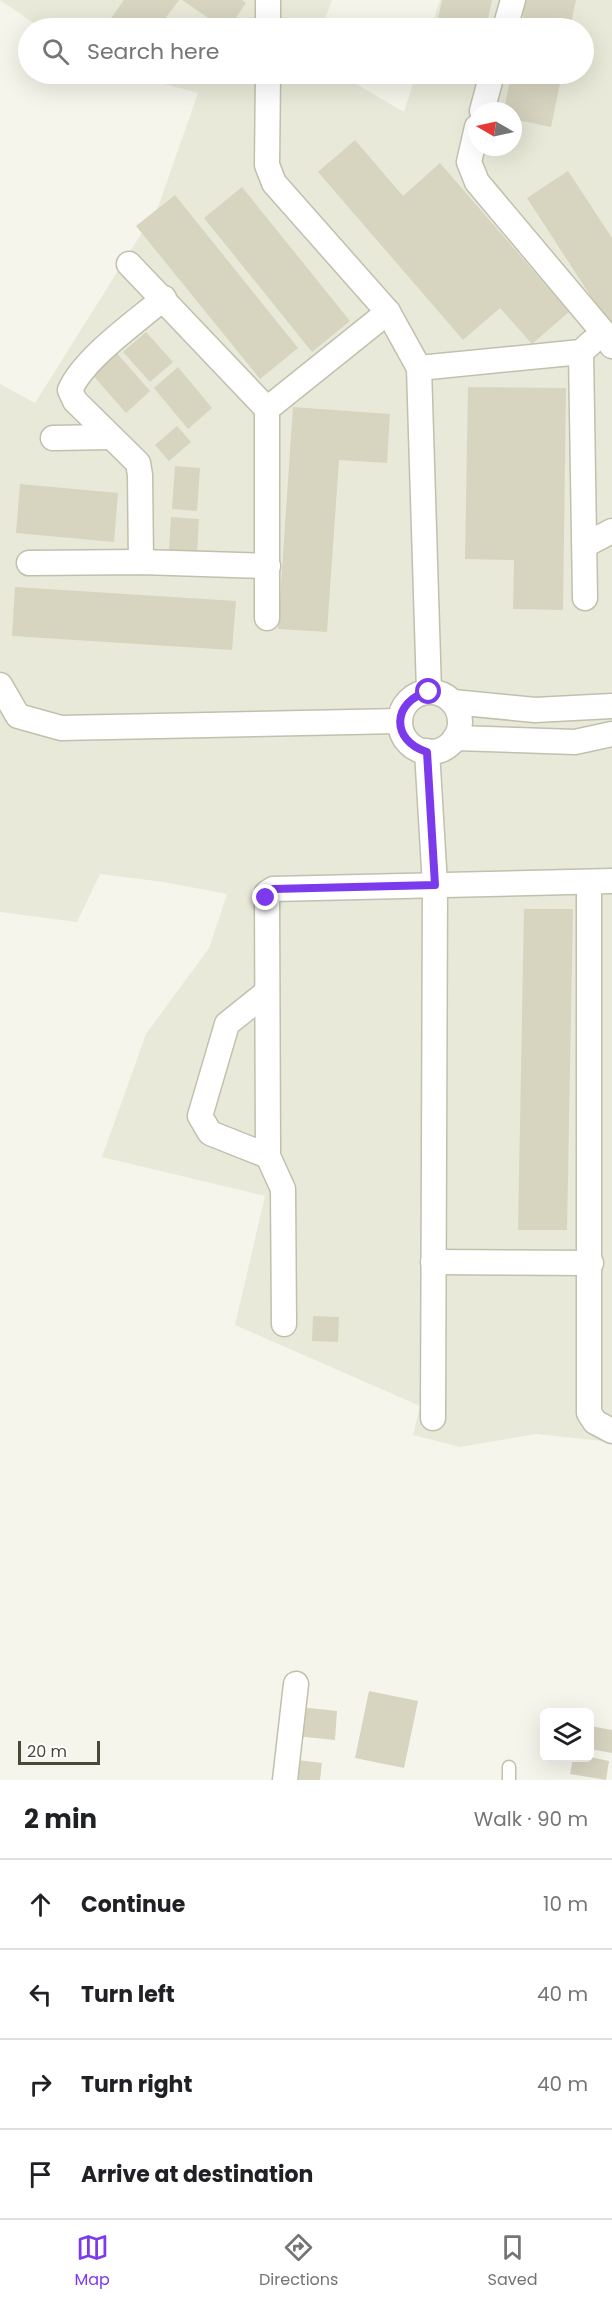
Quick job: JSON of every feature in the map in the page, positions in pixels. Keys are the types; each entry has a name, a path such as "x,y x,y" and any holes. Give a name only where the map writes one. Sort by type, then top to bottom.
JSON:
{"street":[{"path":"268,0 268,18"},
{"path":"508,18 513,0"},
{"path":"268,84 267,165 274,183 388,312 419,368 429,692"},
{"path":"484,102 489,84"},
{"path":"419,368 581,352 607,339 477,182 469,162 470,156"},
{"path":"129,264 164,298 267,409 267,618"},
{"path":"141,562 138,463 75,401 70,390 75,378 96,356 164,298"},
{"path":"267,409 388,312"},
{"path":"581,352 585,598"},
{"path":"53,438 111,437"},
{"path":"585,545 612,531"},
{"path":"29,563 141,562 268,566"},
{"path":"0,685 18,716 61,728 400,720"},
{"path":"453,702 461,718 455,738 448,746 438,751 427,752 408,741 402,732 400,720 403,709 409,700 418,694 429,692 438,692 453,702 535,710 612,706"},
{"path":"455,738 575,742 612,734"},
{"path":"427,752 435,885 433,1418"},
{"path":"284,1324 282,1189 268,1156 266,898 270,890 601,881 589,1413 595,1422 612,1431"},
{"path":"267,992 227,1024 200,1116 210,1133 268,1156"},
{"path":"433,1262 591,1263"},
{"path":"285,1780 296,1684"}],"shaded area":[{"path":"0,0 332,0 326,18 26,18"},
{"path":"440,0 612,0 612,1442 536,1434 460,1447 413,1435 420,1406 235,1325 265,1196 102,1157 146,1034 209,948 227,894 164,882 100,874 77,922 0,912 0,384 35,403 158,207 198,93 164,84 356,84 404,112 413,84 594,84 594,18 434,18"}],"building":[{"path":"124,0 179,0 166,18 111,18"},
{"path":"182,0 242,0 246,3 236,18 208,18"},
{"path":"442,0 492,0 488,18 438,18"},
{"path":"526,0 576,0 572,18 523,18"},
{"path":"509,84 560,84 551,127 522,121 522,102 506,102"},
{"path":"355,140 403,196 440,163 569,312 532,344 500,308 463,340 318,172"},
{"path":"568,171 612,238 612,329 527,198"},
{"path":"242,187 350,321 312,352 204,218"},
{"path":"175,195 298,348 260,379 136,226"},
{"path":"146,332 173,362 150,382 123,352"},
{"path":"115,351 150,391 126,413 91,373"},
{"path":"178,367 212,408 188,429 154,388"},
{"path":"468,387 566,388 563,610 513,609 514,560 465,559"},
{"path":"293,407 390,414 387,463 339,460 327,632 278,629"},
{"path":"177,426 191,442 169,461 155,445"},
{"path":"175,466 200,468 197,511 172,509"},
{"path":"20,484 118,493 114,542 16,533"},
{"path":"171,517 199,519 197,552 169,550"},
{"path":"15,587 236,601 232,650 12,636"},
{"path":"524,909 573,909 567,1230 518,1230"},
{"path":"313,1316 339,1317 338,1342 312,1341"},
{"path":"369,1691 418,1701 404,1768 355,1758"},
{"path":"299,1707 337,1711 335,1740 296,1736"},
{"path":"594,1727 612,1730 612,1753 594,1750"},
{"path":"594,1758 609,1761 606,1780 570,1774 572,1762 594,1762"},
{"path":"289,1759 322,1763 320,1780 287,1780"}],"route":[{"path":"266,898 267,893 273,889 435,885 427,752 408,741 402,732 400,720 409,700 418,694 429,692"}]}
